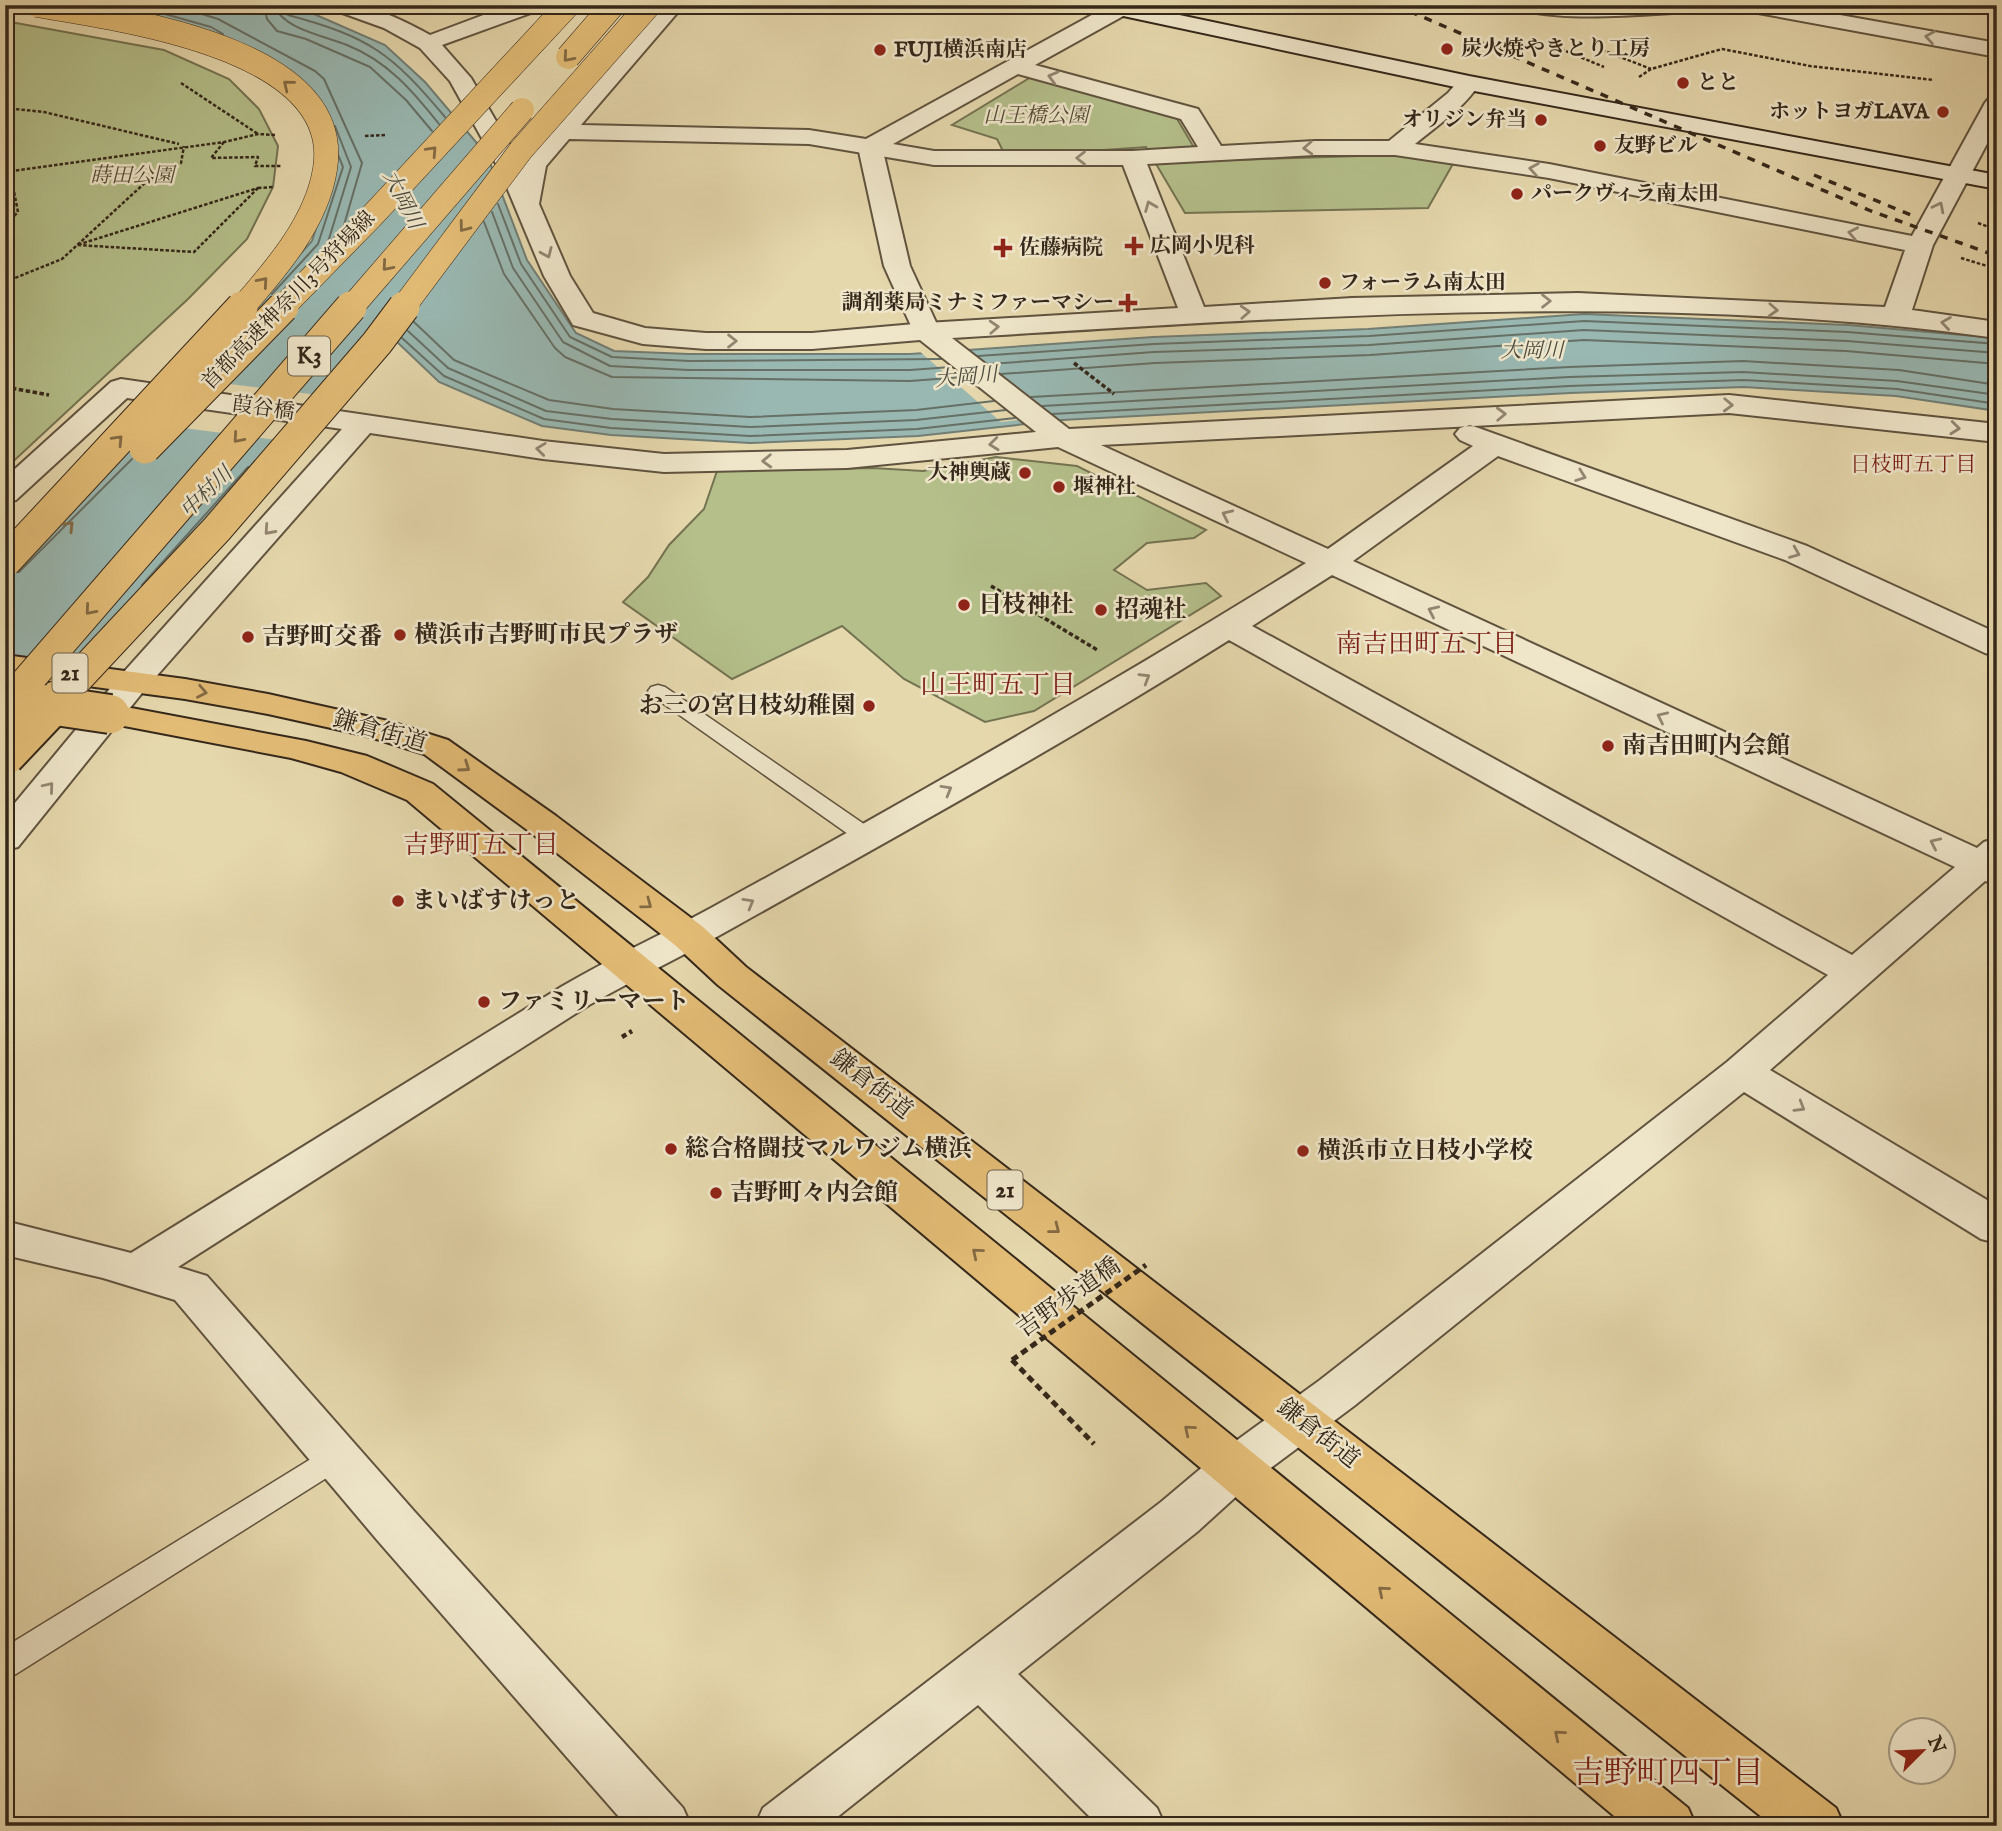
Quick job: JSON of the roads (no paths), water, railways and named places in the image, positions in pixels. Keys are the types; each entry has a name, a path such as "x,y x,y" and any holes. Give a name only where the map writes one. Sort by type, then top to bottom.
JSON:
{"main road":[{"path":"9,573 270,274 307,218 325,173 326,150 321,125 299,95 285,82 257,64 218,46 169,32 37,5"},
{"name":"首都高速神奈川3号狩場線","path":"9,573 371,217 568,5"},
{"name":"首都高速神奈川3号狩場線","path":"5,707 613,5"},
{"path":"5,756 172,578 291,478 388,360 494,222 502,176 521,150 649,5"},
{"name":"鎌倉街道","path":"5,665 354,764 420,792 1668,1826"},
{"name":"鎌倉街道","path":"5,699 122,697 256,702 376,727 436,747 543,824 689,936 733,976 1816,1826"}],"street":[{"path":"342,5 392,23 428,43 460,78 512,171 557,276 583,319 643,336 706,341 811,341 926,331 1194,315 1509,301 1896,316 1997,330"},
{"path":"428,43 531,5"},
{"path":"526,206 534,165 673,5"},
{"path":"1156,5 1961,169 1997,182"},
{"path":"1529,5 1563,9 1711,5"},
{"path":"1757,6 1997,50"},
{"path":"870,147 1017,67 1115,7 1469,83 1961,169 1997,169"},
{"path":"1017,67 1190,114 1214,153"},
{"path":"1395,148 1456,98 1469,83"},
{"path":"1896,316 1920,245 1997,103"},
{"path":"562,132 808,137 934,158 1132,158 1315,148 1395,148 1549,171 1920,245"},
{"path":"783,1826 1742,1072 1855,973 1991,862 1329,563 1062,438 926,331 897,266 870,147"},
{"path":"1132,158 1194,315"},
{"name":"葭谷橋","path":"5,495 121,388 543,450 664,463 847,458 1062,438 1729,404 1997,433"},
{"path":"1433,417 1494,445 1796,553 1997,646"},
{"path":"5,839 122,697 363,424"},
{"path":"137,1271 628,965 689,936 1145,678 1329,563 1494,445"},
{"path":"1228,626 1855,973"},
{"path":"1742,1072 1997,1227"},
{"path":"5,1238 137,1271 191,1288 663,1826"},
{"path":"980,1672 1137,1826"}],"lane":[{"path":"658,691 866,836"},
{"path":"5,1664 337,1457"}],"water":[{"path":"62,5 276,5 314,14 385,45 425,82 487,155 527,260 576,333 614,351 689,354 910,354 1153,337 1368,329 1584,314 1848,325 1997,338 1997,411 1896,396 1744,387 1570,393 1062,420 918,436 750,443 611,435 542,426 439,382 395,340 5,772 5,551 276,281 312,241 336,166 303,95 206,43"}],"railway":[{"path":"1395,5 1871,211 1997,256"},
{"path":"1814,175 1911,215"}],"place":[{"name":"炭火焼やきとり工房","path":"1447,49"},
{"name":"FUJI横浜南店","path":"880,50"},
{"name":"とと","path":"1683,83"},
{"name":"ホットヨガLAVA","path":"1943,112"},
{"name":"オリジン弁当","path":"1541,120"},
{"name":"友野ビル","path":"1600,146"},
{"name":"パークヴィラ南太田","path":"1517,194"},
{"name":"広岡小児科","path":"1134,246"},
{"name":"佐藤病院","path":"1003,248"},
{"name":"フォーラム南太田","path":"1325,283"},
{"name":"調剤薬局ミナミファーマシー","path":"1128,303"},
{"name":"大神輿蔵","path":"1025,473"},
{"name":"堰神社","path":"1059,487"},
{"name":"日枝神社","path":"964,605"},
{"name":"招魂社","path":"1101,610"},
{"name":"横浜市吉野町市民プラザ","path":"400,635"},
{"name":"吉野町交番","path":"248,637"},
{"name":"お三の宮日枝幼稚園","path":"869,706"},
{"name":"南吉田町内会館","path":"1608,746"},
{"name":"まいばすけっと","path":"398,901"},
{"name":"ファミリーマート","path":"484,1002"},
{"name":"総合格闘技マルワジム横浜","path":"671,1149"},
{"name":"横浜市立日枝小学校","path":"1303,1151"},
{"name":"吉野町々内会館","path":"716,1193"}],"district":[{"name":"日枝町五丁目","path":"1913,465"},
{"name":"南吉田町五丁目","path":"1427,644"},
{"name":"山王町五丁目","path":"998,685"},
{"name":"吉野町五丁目","path":"481,845"},
{"name":"吉野町四丁目","path":"1668,1774"}],"park label":[{"name":"山王橋公園","path":"1036,116"},
{"name":"蒔田公園","path":"132,176"}],"water label":[{"name":"大岡川","path":"402,200"},
{"name":"大岡川","path":"1532,351"},
{"name":"大岡川","path":"966,378"},
{"name":"中村川","path":"207,493"}]}
